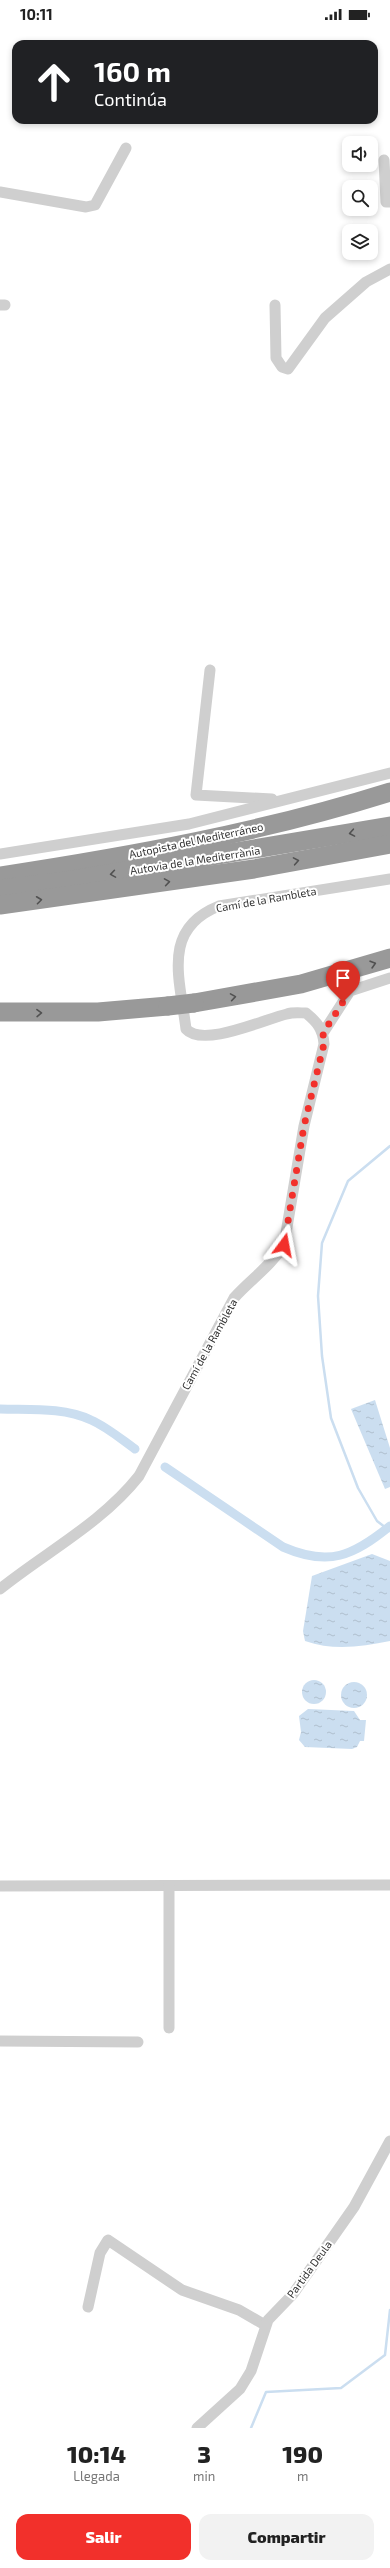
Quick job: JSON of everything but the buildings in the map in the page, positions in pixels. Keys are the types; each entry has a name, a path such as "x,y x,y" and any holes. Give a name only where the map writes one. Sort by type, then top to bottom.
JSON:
{"highway":[{"name":"Autopista del Mediterráneo","path":"0,876 173,847 287,820 390,792"},
{"name":"Autovia de la Mediterrània","path":"0,889 74,880 390,826"},
{"name":"Autovia de la Mediterrània","path":"0,905 246,870 390,844"},
{"path":"0,1012 98,1012 194,1003 301,984 390,958"}],"street":[{"path":"0,192 86,207 95,205 126,148"},
{"path":"384,160 386,202 390,202"},
{"path":"275,305 276,358 282,367 288,369 325,318 366,282 390,269"},
{"path":"210,670 196,795 283,800"},
{"path":"0,854 189,824 390,773"},
{"name":"Camí de la Rambleta","path":"0,1589 111,1506 128,1490 138,1476 234,1298 249,1281 275,1259 284,1245 304,1126 324,1044 323,1033 316,1021 306,1013 288,1014 217,1034 198,1035 189,1033 186,1029 178,958 180,943 188,926 202,912 219,906 390,879"},
{"path":"323,1033 350,991 390,978"},
{"path":"0,1886 390,1885"},
{"path":"169,1886 169,2028"},
{"path":"0,2041 138,2042"},
{"name":"Partida Deula","path":"196,2428 240,2389 251,2371 268,2320 293,2294 354,2207 390,2141"},
{"path":"88,2307 100,2253 108,2240 182,2290 239,2310 266,2325"}],"water":[{"path":"375,1400 390,1448 390,1487 385,1489 351,1409"},
{"path":"372,1554 390,1561 390,1641 368,1645 337,1647 305,1641 303,1631 312,1576"},
{"path":"314,1680 323,1683 326,1692 323,1701 314,1704 305,1701 302,1692 305,1683"},
{"path":"354,1682 363,1686 367,1695 363,1704 354,1708 345,1704 341,1695 345,1686"},
{"path":"308,1709 354,1711 360,1720 366,1720 364,1741 360,1741 357,1747 352,1749 305,1747 299,1740 301,1732 299,1716"}],"waterway":[{"path":"390,1146 348,1181 322,1243 318,1296 322,1356 331,1418 358,1488 377,1521 390,1531"},
{"path":"0,1409 58,1411 80,1416 103,1426 135,1449"},
{"path":"165,1467 283,1547 299,1553 327,1557 340,1555 364,1545 390,1526"},
{"path":"251,2428 266,2392 341,2388 385,2355 390,2310"}],"route":[{"path":"284,1245 291,1218 304,1126 324,1044 323,1033 343,1002"}]}
